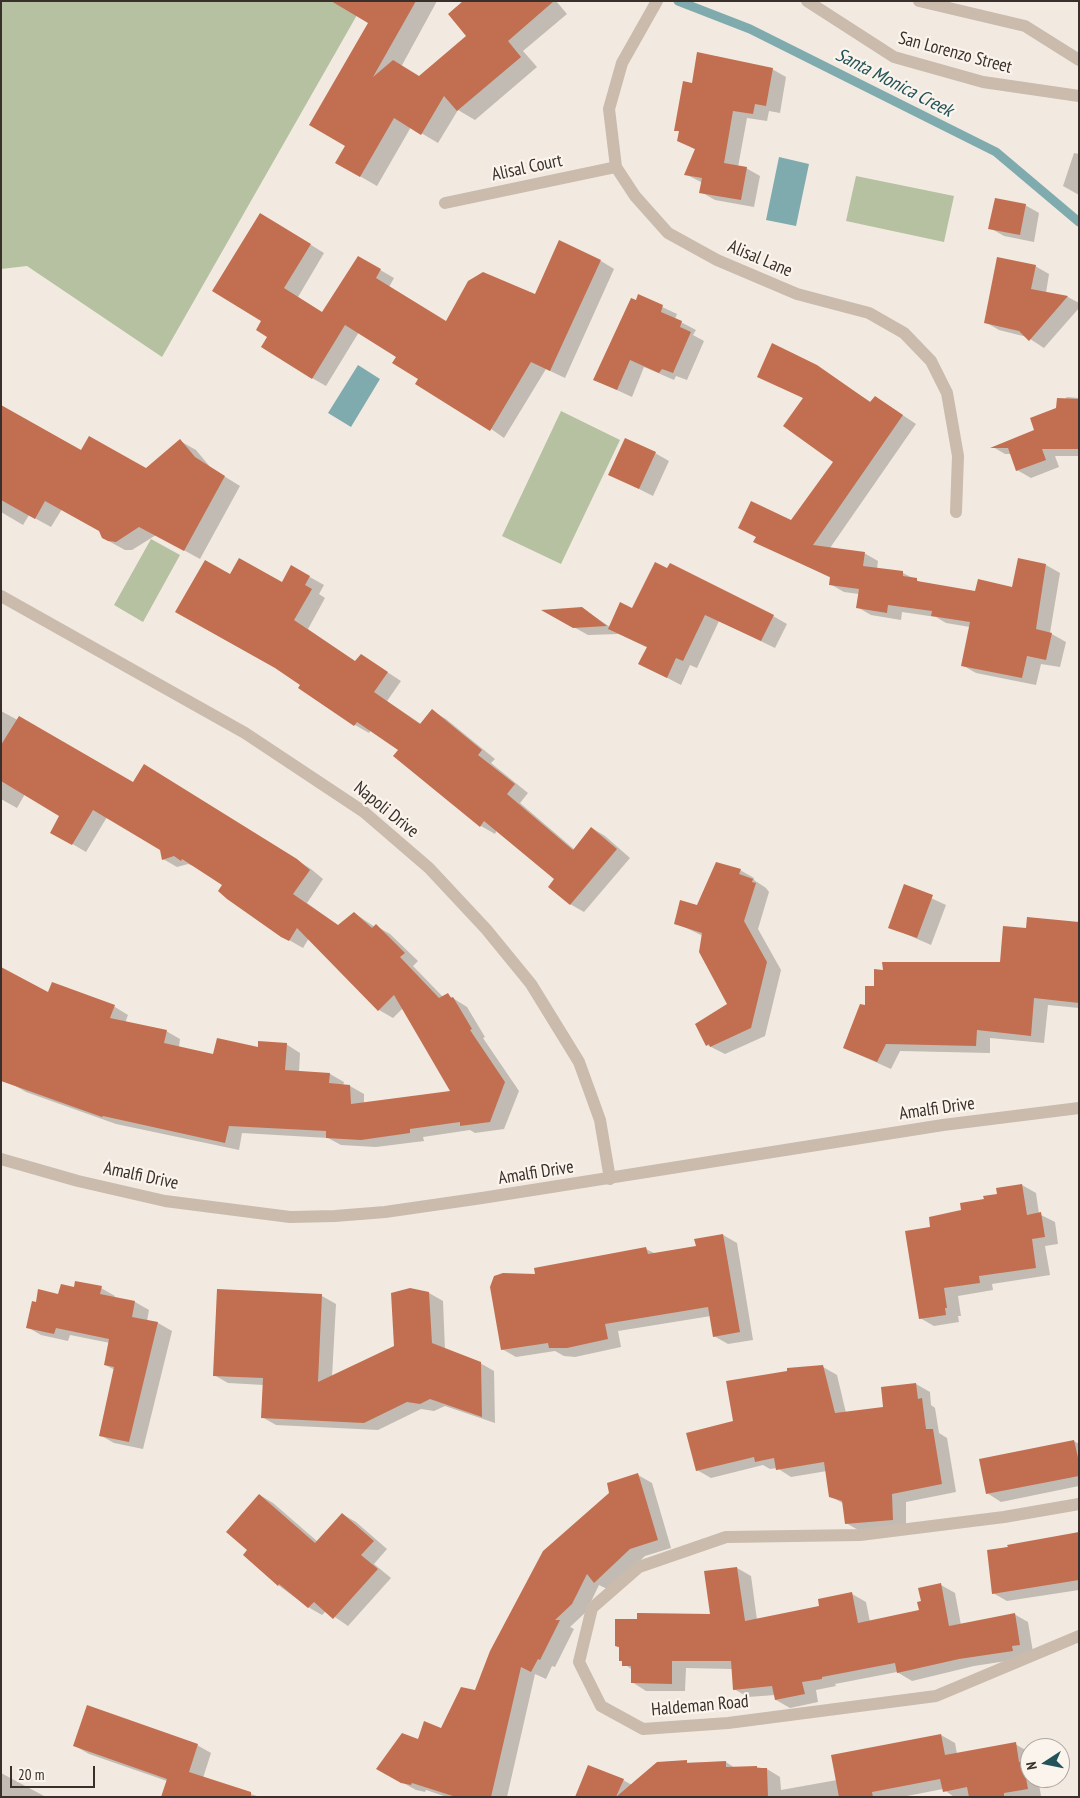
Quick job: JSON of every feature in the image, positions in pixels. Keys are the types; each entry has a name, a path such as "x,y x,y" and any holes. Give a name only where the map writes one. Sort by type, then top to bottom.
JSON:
{"street":[{"name":"Alisal Lane","path":"657,1 622,63 609,109 616,167 635,196 668,233 717,260 797,294 869,312 904,334 931,361 947,393 958,456 956,512"},
{"name":"San Lorenzo Street","path":"807,1 894,57 983,82 1079,96"},
{"path":"920,1 1024,26 1079,60"},
{"name":"Alisal Court","path":"445,203 616,167"},
{"name":"Napoli Drive","path":"1,596 245,733 364,812 429,868 486,929 531,984 579,1062 600,1120 610,1179"},
{"name":"Amalfi Drive","path":"1,1159 78,1181 165,1201 290,1217 385,1212 610,1179 943,1125 1079,1108"},
{"name":"Haldeman Road","path":"1079,1504 1004,1517 860,1535 726,1537 639,1567 592,1608 579,1662 601,1706 643,1729 728,1723 936,1696 1079,1636"}],"green space":[{"path":"1,1 365,1 162,357 27,266 1,269"},
{"path":"856,176 954,196 944,242 846,221"},
{"path":"561,411 620,440 561,564 502,536"},
{"path":"151,539 180,555 143,622 114,605"}],"water":[{"path":"779,157 809,164 796,226 766,220"},
{"path":"358,365 380,379 351,427 328,413"}],"building":[{"path":"331,1 416,1 373,77 393,60 419,76 466,36 448,14 463,1 554,1 508,41 521,57 457,111 444,96 421,135 394,118 360,177 335,163 345,146 309,125 368,23"},
{"path":"697,52 773,68 766,106 755,104 753,114 733,111 724,163 747,167 741,200 699,193 702,178 684,175 695,149 677,141 679,131 674,131 683,81 692,83"},
{"path":"995,198 1026,204 1020,235 988,229"},
{"path":"260,213 311,244 284,288 322,312 358,256 381,269 376,278 446,321 468,281 483,272 535,294 559,240 601,260 550,371 531,362 490,431 415,384 418,379 392,363 396,357 345,325 312,379 261,347 267,337 256,330 261,321 212,291"},
{"path":"997,257 1036,265 1031,289 1068,296 1029,341 1019,331 984,323"},
{"path":"638,294 663,305 661,312 682,321 680,327 691,332 673,373 662,369 659,373 630,360 617,390 593,380 631,298 636,300"},
{"path":"772,343 817,365 870,402 875,396 903,415 813,545 865,552 863,566 903,571 903,576 917,578 917,581 975,591 978,579 1012,587 1018,558 1046,564 1036,629 1052,633 1046,660 1027,656 1022,678 961,666 970,622 931,616 932,611 888,605 887,613 856,608 859,589 829,585 830,577 753,542 756,537 738,528 751,501 791,520 833,462 783,426 803,398 757,377"},
{"path":"1057,398 1079,399 1079,449 1042,449 1046,460 1016,471 1008,448 990,448 1034,430 1030,418 1056,408"},
{"path":"1,405 81,450 89,436 146,468 180,439 195,457 225,476 184,551 139,527 116,542 108,541 102,538 99,531 45,501 35,519 1,500"},
{"path":"625,438 656,452 639,489 608,475"},
{"path":"239,558 282,582 291,565 310,576 305,585 312,589 294,620 355,661 361,654 388,672 374,692 420,724 432,709 482,750 478,755 515,784 507,794 573,850 591,827 617,849 570,905 548,887 554,879 484,821 480,827 393,756 398,750 357,722 354,726 298,688 300,685 275,668 175,612 205,560 230,574"},
{"path":"655,562 667,568 670,563 774,615 761,641 705,615 683,661 676,658 667,678 638,664 647,647 608,629 620,602 632,608"},
{"path":"582,607 607,626 573,628 541,610"},
{"path":"19,716 133,782 144,764 297,859 310,870 293,894 338,925 354,912 372,928 376,924 405,953 400,957 439,998 448,993 451,998 453,997 472,1029 470,1030 505,1082 490,1122 460,1126 460,1122 410,1129 410,1133 361,1140 326,1138 326,1131 229,1126 225,1143 102,1117 1,1081 1,967 48,992 52,982 115,1005 110,1018 167,1030 164,1043 213,1054 217,1038 258,1047 258,1041 287,1043 285,1070 330,1073 329,1083 350,1085 351,1104 450,1091 394,995 378,1011 297,928 289,941 281,937 227,899 218,891 222,885 182,859 181,861 174,856 162,860 160,850 93,810 72,845 50,833 59,816 1,781 1,745"},
{"path":"716,862 741,869 739,874 753,879 752,882 756,883 744,921 767,962 751,1028 710,1047 709,1044 706,1046 695,1024 727,1004 699,952 702,933 674,924 680,900 697,905"},
{"path":"904,884 933,895 917,938 888,928"},
{"path":"1027,917 1079,922 1079,1003 1034,998 1031,1036 977,1030 976,1046 886,1044 877,1062 843,1048 860,1004 865,1005 865,986 874,986 874,969 883,970 882,962 1000,962 1003,926 1026,928"},
{"path":"1022,1184 1027,1215 1041,1212 1045,1237 1032,1239 1036,1268 979,1276 980,1283 944,1288 947,1308 945,1308 946,1315 919,1319 905,1231 930,1227 929,1217 961,1210 960,1203 984,1199 983,1196 997,1194 996,1188"},
{"path":"723,1234 740,1332 713,1337 708,1307 605,1324 608,1339 567,1348 549,1348 548,1343 501,1350 490,1287 494,1276 503,1273 535,1274 534,1268 646,1247 648,1254 696,1246 694,1239"},
{"path":"75,1281 102,1286 100,1294 135,1301 132,1317 158,1322 129,1442 99,1436 114,1367 104,1365 109,1339 56,1328 54,1334 26,1328 32,1301 36,1302 38,1289 58,1294 61,1284 74,1287"},
{"path":"410,1288 429,1292 432,1343 481,1362 482,1417 430,1399 420,1404 407,1402 364,1423 261,1418 263,1378 213,1376 217,1289 322,1294 318,1382 394,1346 391,1293"},
{"path":"823,1365 835,1413 883,1407 881,1387 916,1383 918,1399 922,1398 926,1429 933,1429 942,1484 892,1494 893,1520 845,1524 842,1501 829,1497 824,1462 776,1470 774,1458 755,1462 754,1457 696,1471 686,1433 733,1421 726,1381 787,1371 787,1368"},
{"path":"1074,1440 1079,1462 1079,1476 986,1494 979,1459"},
{"path":"638,1473 658,1540 630,1549 594,1583 587,1574 572,1604 555,1620 560,1620 540,1660 538,1659 531,1672 521,1667 491,1797 456,1797 412,1783 411,1785 401,1783 376,1769 402,1733 418,1739 424,1721 441,1728 461,1687 475,1690 490,1651 543,1551 609,1493 607,1483"},
{"path":"259,1494 315,1543 342,1513 374,1541 361,1555 378,1569 333,1619 314,1602 308,1608 279,1584 278,1586 243,1555 247,1550 226,1532"},
{"path":"1079,1532 1079,1580 992,1594 987,1550"},
{"path":"737,1567 745,1621 819,1606 818,1599 852,1592 858,1623 919,1610 917,1602 921,1601 918,1588 941,1583 949,1626 1015,1613 1020,1645 1012,1646 1013,1651 959,1659 897,1673 895,1663 822,1677 822,1679 802,1682 805,1694 775,1700 772,1686 733,1690 731,1661 672,1661 672,1684 631,1683 631,1666 622,1666 622,1661 619,1661 619,1647 615,1646 615,1619 637,1619 637,1613 710,1614 704,1571"},
{"path":"87,1705 198,1744 189,1772 251,1792 251,1797 161,1797 167,1779 73,1746"},
{"path":"941,1734 945,1755 1016,1742 1020,1762 1020,1788 1028,1789 1004,1793 1004,1797 969,1797 967,1787 943,1792 940,1779 872,1792 873,1797 839,1797 831,1755"},
{"path":"687,1760 687,1763 726,1761 726,1767 757,1766 757,1768 767,1768 768,1797 616,1797 657,1762"},
{"path":"588,1765 624,1779 616,1797 575,1797"}],"waterway":[{"name":"Santa Monica Creek","path":"678,1 750,29 996,152 1079,222"}]}
